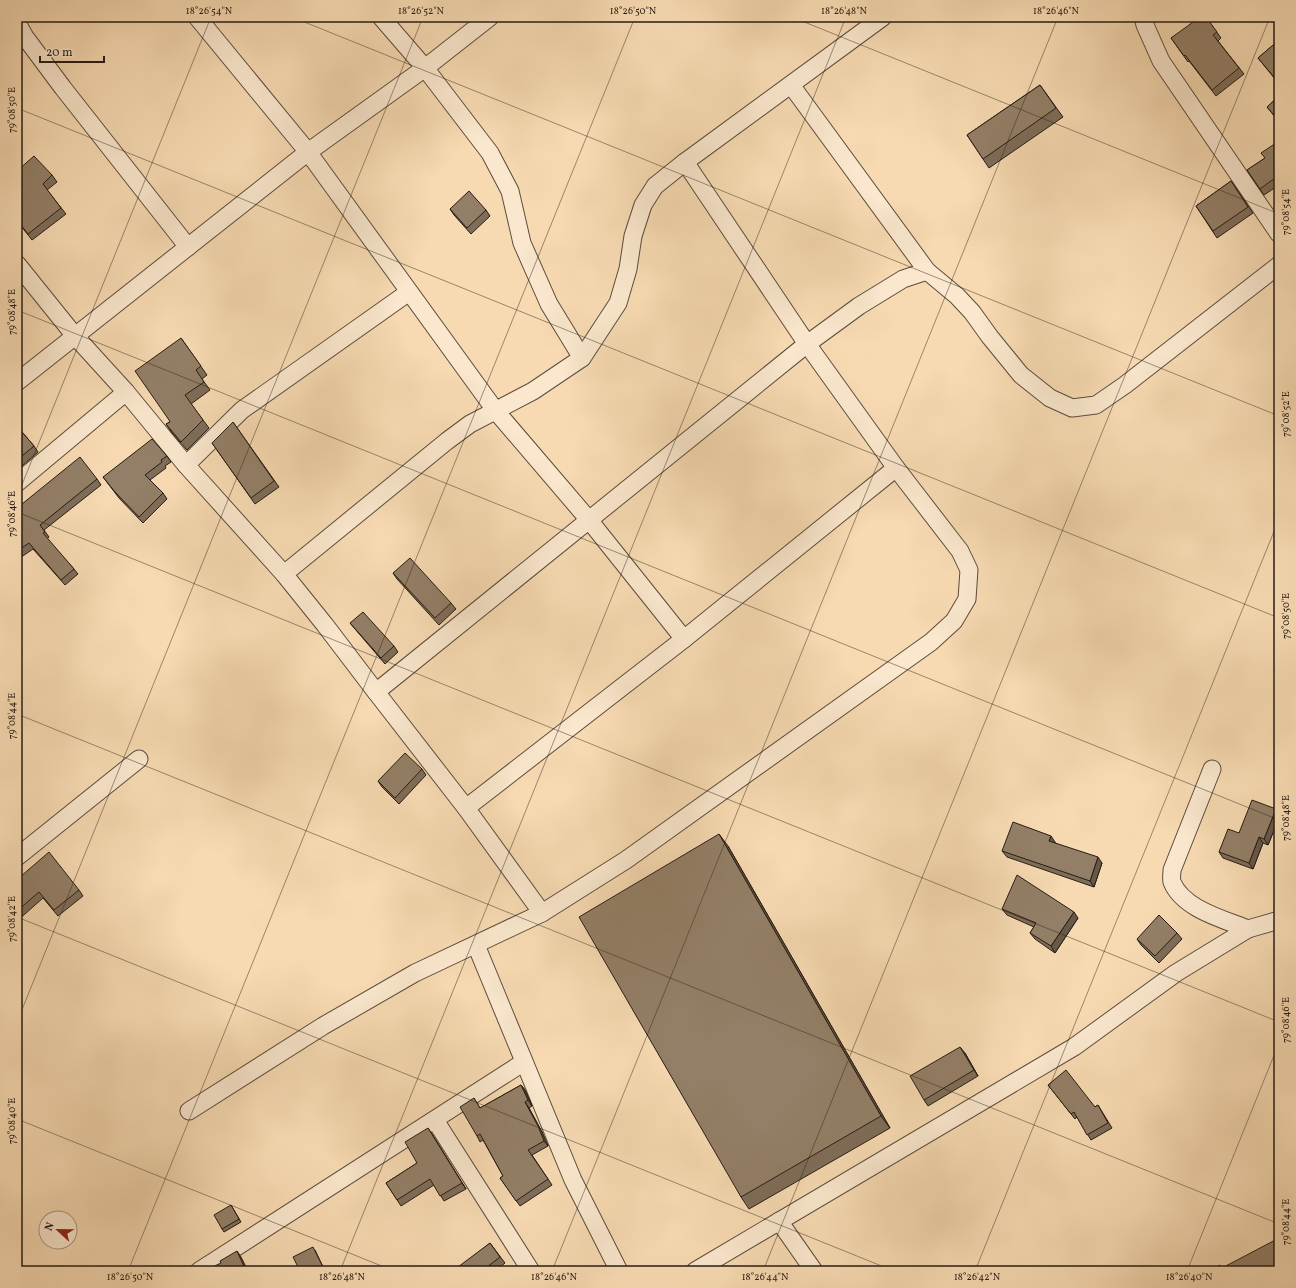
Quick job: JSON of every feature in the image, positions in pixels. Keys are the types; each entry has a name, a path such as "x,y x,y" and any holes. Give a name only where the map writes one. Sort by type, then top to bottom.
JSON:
{"street":[{"path":"197,17 308,152 496,410 589,520 684,639"},
{"path":"381,17 425,68 490,153 510,191 522,243 549,304 582,358"},
{"path":"17,382 308,152 425,68 490,17"},
{"path":"284,574 447,441 470,424 533,391 582,358 618,303 628,269 633,236 643,205 655,186 685,162 883,17"},
{"path":"1144,17 1145,26 1161,61 1279,234"},
{"path":"17,23 25,37 62,88 188,247"},
{"path":"791,85 927,271 957,296 972,312 1021,375 1050,398 1072,408 1096,405 1125,385 1279,265"},
{"path":"189,1111 323,1026 415,974 542,913 626,860 931,642 954,621 967,599 969,570 960,550 896,468 807,344 685,162"},
{"path":"17,264 75,336 126,392 186,465 284,574 466,808 542,913"},
{"path":"376,692 807,344 859,306 903,279 927,271"},
{"path":"186,465 242,410 409,292"},
{"path":"17,483 126,392"},
{"path":"466,808 684,639 896,468"},
{"path":"17,857 139,758"},
{"path":"1212,769 1172,870 1172,881 1179,895 1190,905 1248,929"},
{"path":"695,1271 1074,1047 1176,972 1248,929 1279,920"},
{"path":"476,945 573,1180 619,1271"},
{"path":"199,1271 524,1062"},
{"path":"435,1120 531,1271"},
{"path":"779,1221 814,1271"}],"building":[{"path":"1200,17 1206,17 1217,32 1213,35 1239,68 1212,90 1171,38"},
{"path":"1279,40 1279,83 1258,58"},
{"path":"1040,85 1056,108 983,159 967,135"},
{"path":"1279,96 1279,121 1267,107"},
{"path":"1279,141 1279,175 1260,189 1247,170 1265,158 1261,153"},
{"path":"34,156 52,175 43,184 61,208 28,234 17,220 17,171"},
{"path":"1231,181 1248,207 1213,231 1196,206"},
{"path":"469,191 486,210 467,228 450,209"},
{"path":"181,338 201,366 196,370 204,382 185,395 203,420 181,442 166,424 170,422 169,420 135,371"},
{"path":"233,422 274,481 251,498 212,443"},
{"path":"17,426 34,446 17,460"},
{"path":"152,439 167,456 161,460 162,462 145,475 163,493 139,517 103,477"},
{"path":"80,457 97,479 40,525 45,532 43,533 74,569 61,580 29,543 17,551 17,504 20,501 22,504"},
{"path":"410,558 451,603 435,618 393,573"},
{"path":"363,612 394,646 381,658 350,623"},
{"path":"405,753 422,769 395,798 378,781"},
{"path":"1252,800 1276,809 1264,839 1259,837 1249,863 1219,852 1228,829 1239,833"},
{"path":"1013,822 1051,836 1049,841 1098,857 1090,881 1002,851"},
{"path":"719,834 881,1116 741,1197 579,917"},
{"path":"49,852 79,890 54,910 39,892 17,911 17,874 20,877"},
{"path":"1017,875 1074,912 1051,946 1030,933 1036,923 1002,909"},
{"path":"1159,915 1177,933 1155,956 1137,939"},
{"path":"960,1047 974,1070 924,1100 910,1076"},
{"path":"1066,1070 1095,1107 1098,1105 1108,1123 1087,1135 1074,1112 1071,1114 1048,1085"},
{"path":"521,1085 528,1100 525,1102 544,1141 528,1150 548,1179 516,1201 500,1178 503,1176 480,1134 477,1136 460,1107 474,1098 480,1108"},
{"path":"428,1128 462,1183 440,1196 430,1179 397,1200 386,1183 417,1163 405,1142"},
{"path":"231,1205 239,1219 222,1229 214,1215"},
{"path":"1279,1238 1279,1271 1209,1271 1220,1265 1222,1268"},
{"path":"490,1243 500,1257 482,1271 454,1270"},
{"path":"313,1247 323,1267 320,1269 321,1271 300,1271 293,1257"},
{"path":"237,1251 246,1271 204,1271 221,1263 220,1261"}]}
